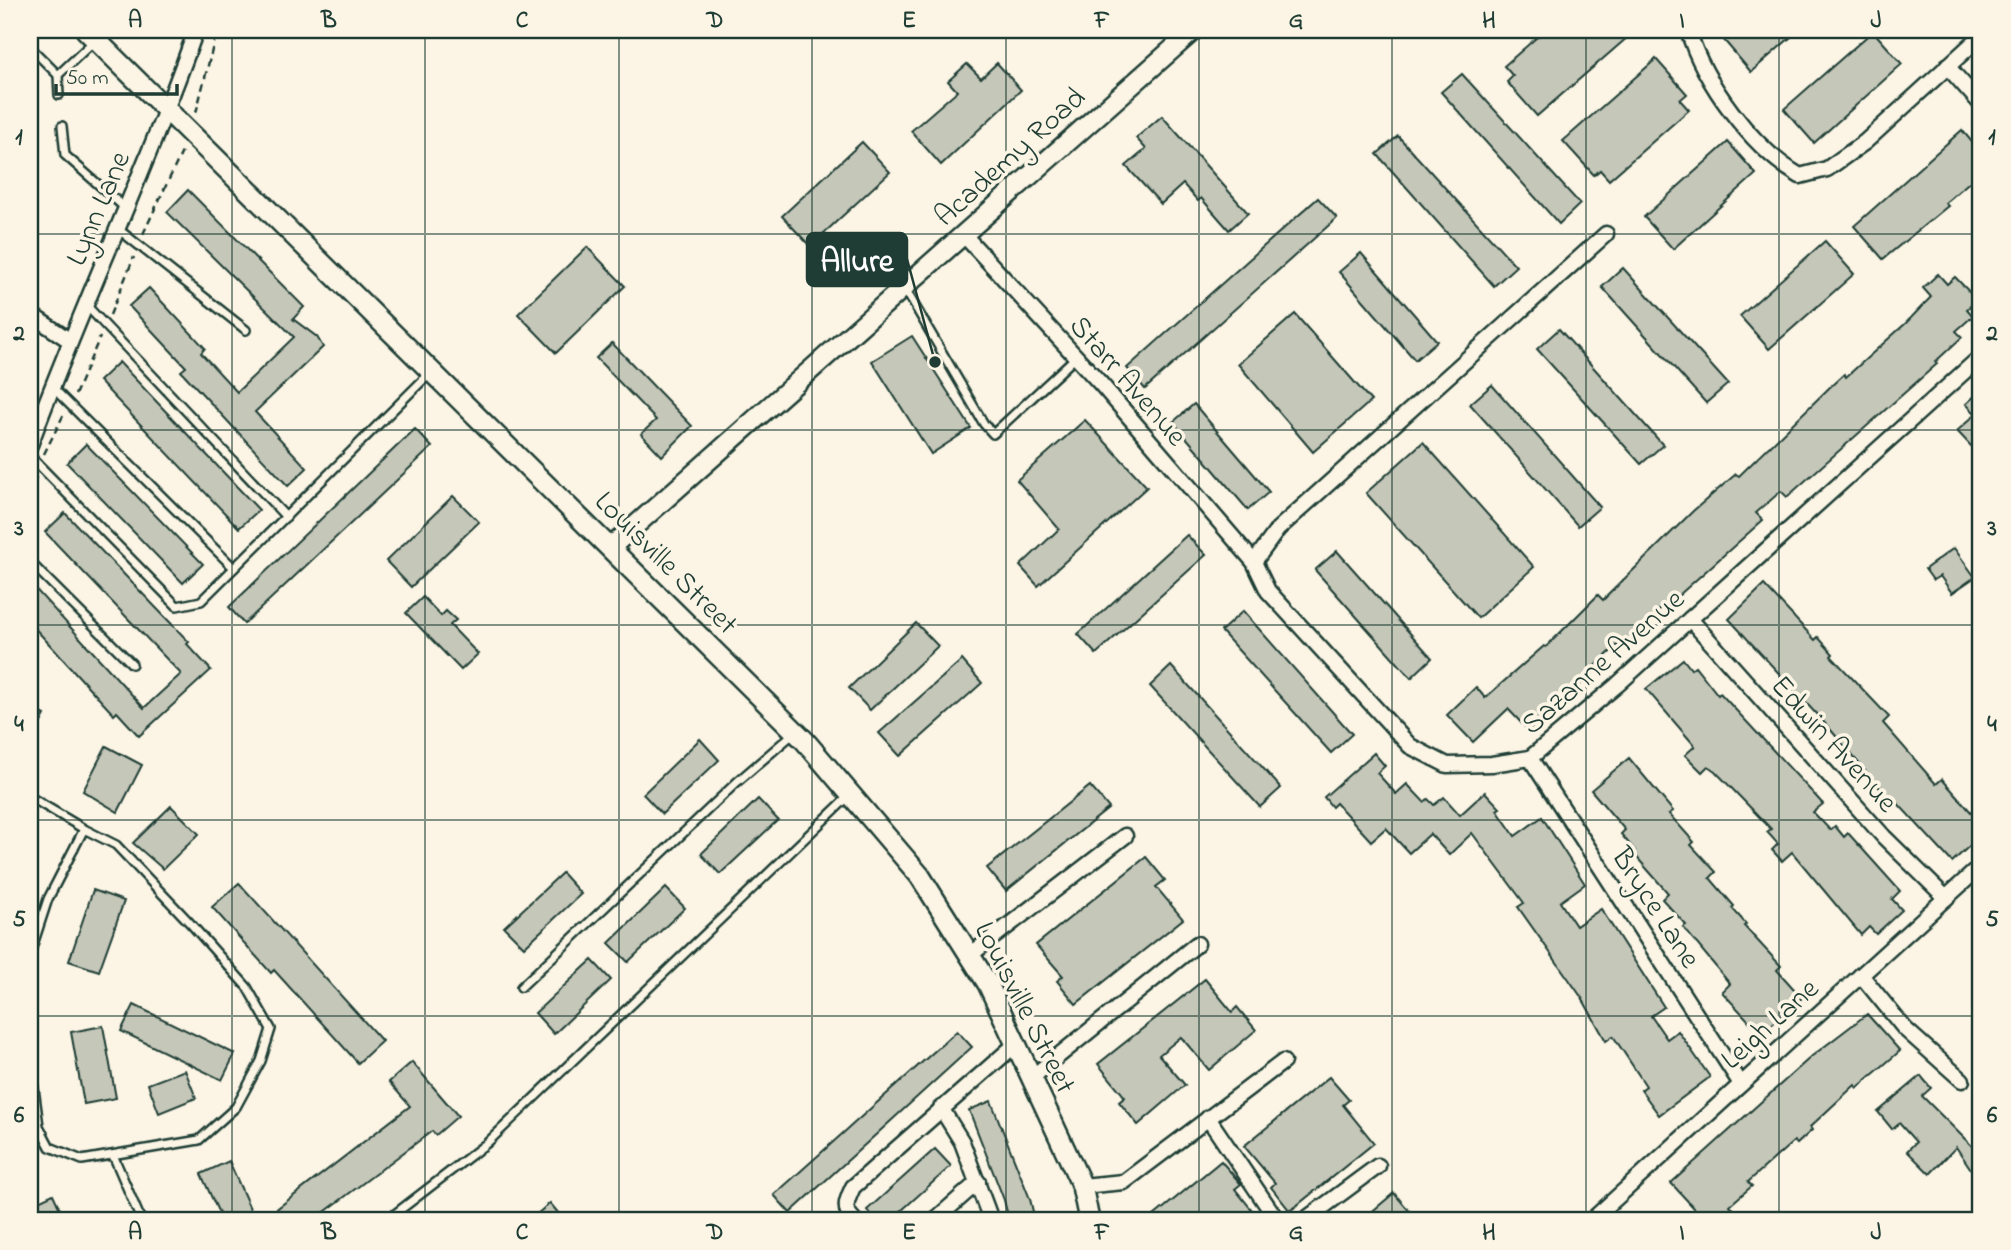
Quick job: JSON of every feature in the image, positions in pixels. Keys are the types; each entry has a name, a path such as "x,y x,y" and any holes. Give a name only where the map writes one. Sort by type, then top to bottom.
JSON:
{"main road":[{"name":"Louisville Street","path":"91,34 795,732 920,876 988,984 1082,1186 1089,1220"}],"street":[{"name":"Lynn Lane","path":"30,445 69,340 167,110 196,30"},
{"name":"Academy Road","path":"610,548 1194,30"},
{"path":"1688,30 1706,75 1728,106 1778,163 1800,176 1827,169 1865,142 1981,36"},
{"path":"1947,66 1981,104"},
{"name":"Starr Avenue","path":"963,234 1076,357 1254,562"},
{"path":"1254,562 1278,529 1606,234"},
{"path":"30,314 69,340"},
{"name":"Sazanne Avenue","path":"1254,562 1268,591 1410,746 1447,765 1492,764 1530,758 1690,619 1976,361 1981,360"},
{"name":"Edwin Avenue","path":"1690,619 1884,837 1946,898"},
{"name":"Bryce Lane","path":"1530,758 1741,1084"},
{"path":"970,955 1125,836"},
{"name":"Leigh Lane","path":"1592,1220 1981,866"},
{"path":"1031,1077 1197,944"},
{"path":"1861,975 1905,1029 1962,1080"},
{"path":"854,1220 847,1214 846,1203 853,1187 1016,1044"},
{"path":"1082,1186 1124,1182 1283,1062"},
{"path":"941,1108 962,1142 991,1220"},
{"path":"1208,1118 1277,1220"},
{"path":"1305,1220 1378,1166"},
{"path":"935,1220 978,1182"}],"lane":[{"path":"58,75 91,34"},
{"path":"30,47 58,75 60,95"},
{"path":"62,126 65,155 125,208"},
{"path":"117,228 246,330"},
{"path":"904,288 993,434 1076,357"},
{"path":"85,303 286,517"},
{"path":"30,456 177,606 201,601 432,372"},
{"path":"52,387 234,568"},
{"path":"30,562 132,664"},
{"path":"521,988 737,782 795,732"},
{"path":"387,1220 487,1143 850,794"},
{"path":"30,797 84,830 116,845 247,987 271,1029 261,1061 236,1107 198,1140 82,1160 50,1147 39,1126 30,1058"},
{"path":"30,954 48,899 84,830"},
{"path":"113,1156 141,1220"}],"path":[{"path":"30,493 190,132 203,93 217,30"}],"building":[{"path":"1545,30 1636,30 1537,116 1507,82 1513,76 1504,66"},
{"path":"1733,30 1799,30 1751,72 1723,39"},
{"path":"1873,31 1902,64 1814,143 1784,109"},
{"path":"1656,59 1687,94 1680,100 1689,110 1609,180 1600,170 1594,175 1563,141"},
{"path":"997,63 1021,90 941,165 911,131 957,91 948,81 967,64 981,78"},
{"path":"1462,74 1580,204 1559,224 1441,92"},
{"path":"1162,116 1248,213 1229,230 1201,198 1198,201 1183,184 1161,204 1126,166 1146,149 1136,138"},
{"path":"1962,130 1981,153 1981,172 1945,203 1948,206 1883,259 1854,226"},
{"path":"1398,136 1516,266 1494,286 1377,154"},
{"path":"862,142 890,172 810,246 782,216"},
{"path":"1728,142 1756,174 1673,249 1644,217"},
{"path":"188,190 304,307 293,319 317,337 323,347 255,412 307,468 288,486 181,371 186,367 129,306 149,288 205,348 201,353 237,392 294,337 167,212"},
{"path":"1318,198 1337,218 1145,389 1127,368"},
{"path":"1825,241 1854,274 1769,349 1740,316"},
{"path":"587,247 625,286 556,353 518,314"},
{"path":"1361,253 1437,341 1415,360 1339,272"},
{"path":"1623,268 1728,384 1706,403 1602,287"},
{"path":"1938,274 1947,284 1955,277 1977,300 1967,309 1973,316 1956,331 1962,337 1935,362 1937,364 1787,497 1781,491 1756,513 1763,520 1678,596 1675,594 1623,646 1620,643 1595,666 1597,669 1529,731 1508,709 1473,742 1447,715 1476,687 1485,698 1546,647 1598,595 1603,600 1693,511 1736,474 1739,476 1844,374 1846,377 1906,323 1931,297 1923,288"},
{"path":"1295,314 1371,401 1313,452 1238,364"},
{"path":"1559,329 1663,445 1641,464 1537,349"},
{"path":"912,336 971,428 931,454 872,361"},
{"path":"612,343 692,426 662,456 641,434 656,420 596,358"},
{"path":"119,362 259,510 239,528 99,381"},
{"path":"1492,385 1600,507 1578,526 1470,404"},
{"path":"1981,390 1981,438 1972,447 1957,431 1976,414 1966,404"},
{"path":"1194,404 1269,492 1248,510 1173,422"},
{"path":"1085,420 1147,487 1038,586 1020,566 1059,529 1017,480"},
{"path":"415,429 432,447 244,624 229,607"},
{"path":"1423,442 1534,567 1478,618 1366,493"},
{"path":"86,444 203,564 183,583 67,463"},
{"path":"453,496 479,522 411,587 386,561"},
{"path":"65,513 189,642 187,644 211,670 139,736 117,712 114,715 30,623 30,583 144,708 181,674 45,532"},
{"path":"1187,535 1206,555 1096,654 1078,634"},
{"path":"1954,548 1975,577 1952,593 1940,576 1933,580 1925,569"},
{"path":"1337,551 1432,658 1411,678 1315,570"},
{"path":"1764,585 1815,640 1818,637 1833,654 1831,656 1889,717 1883,723 1936,784 1942,779 1971,812 1981,803 1981,828 1972,836 1976,840 1952,862 1891,796 1888,798 1830,729 1729,619"},
{"path":"423,597 441,616 446,611 456,620 450,625 478,654 461,670 406,613"},
{"path":"1243,611 1352,734 1331,753 1221,631"},
{"path":"916,623 938,646 870,710 849,688"},
{"path":"1683,659 1691,669 1695,666 1718,695 1720,693 1823,804 1813,812 1830,830 1835,826 1844,837 1848,833 1900,891 1892,899 1902,910 1876,934 1869,927 1861,935 1792,852 1782,861 1772,850 1778,844 1767,832 1771,829 1715,771 1708,766 1702,772 1685,755 1695,746 1646,689"},
{"path":"962,660 982,683 900,756 879,733"},
{"path":"1171,666 1281,788 1260,807 1150,686"},
{"path":"30,707 45,715 30,743"},
{"path":"700,739 719,760 662,814 643,794"},
{"path":"106,746 142,765 118,812 83,791"},
{"path":"1374,753 1385,766 1377,773 1396,794 1407,784 1424,802 1428,799 1434,805 1444,797 1460,815 1485,792 1500,808 1497,810 1515,836 1542,817 1585,884 1560,902 1576,926 1601,909 1664,1007 1651,1016 1667,1039 1678,1031 1710,1077 1659,1115 1641,1090 1646,1086 1613,1036 1606,1041 1582,998 1518,907 1524,903 1472,833 1449,855 1430,834 1409,853 1386,828 1371,841 1336,803 1332,807 1324,797"},
{"path":"1629,758 1673,811 1669,814 1694,842 1691,845 1716,872 1710,878 1734,906 1732,908 1746,924 1744,926 1781,966 1777,970 1802,998 1761,1034 1722,992 1730,984 1683,927 1686,925 1662,899 1668,893 1633,853 1635,851 1621,834 1625,830 1591,790"},
{"path":"1090,786 1109,808 1006,891 987,868"},
{"path":"758,799 778,820 720,874 701,854"},
{"path":"171,806 199,834 163,869 133,843"},
{"path":"1146,857 1165,880 1156,887 1183,919 1076,1004 1057,981 1063,976 1036,945"},
{"path":"562,873 581,894 524,947 504,927"},
{"path":"239,883 382,1041 358,1063 274,970 271,973 212,907"},
{"path":"666,888 685,908 628,962 609,943"},
{"path":"93,890 124,901 99,971 69,961"},
{"path":"592,960 611,980 554,1034 535,1013"},
{"path":"1205,979 1232,1012 1237,1007 1256,1030 1209,1070 1181,1037 1159,1055 1185,1085 1138,1125 1119,1102 1125,1097 1098,1064"},
{"path":"134,1005 235,1054 222,1080 121,1031"},
{"path":"1867,1014 1900,1051 1857,1088 1855,1085 1810,1127 1812,1130 1797,1144 1794,1141 1748,1182 1752,1186 1730,1205 1737,1213 1728,1220 1705,1220 1671,1183 1812,1056"},
{"path":"103,1026 116,1098 84,1104 71,1032"},
{"path":"957,1031 972,1047 790,1213 774,1195"},
{"path":"412,1062 458,1116 436,1135 432,1131 314,1220 282,1220 274,1211 410,1106 389,1082"},
{"path":"185,1070 196,1098 159,1113 148,1084"},
{"path":"1921,1076 1931,1088 1922,1096 1981,1155 1981,1184 1956,1147 1930,1174 1907,1151 1916,1142 1899,1123 1892,1129 1878,1112"},
{"path":"1329,1077 1349,1100 1343,1105 1374,1143 1290,1211 1271,1187 1275,1183 1244,1146"},
{"path":"991,1101 1030,1199 1035,1220 1009,1220 1004,1200 969,1110"},
{"path":"935,1149 951,1166 891,1220 875,1220 867,1210"},
{"path":"229,1161 255,1220 222,1220 201,1174"},
{"path":"1221,1161 1241,1184 1235,1189 1260,1220 1149,1220"},
{"path":"1394,1193 1417,1220 1362,1220"},
{"path":"53,1194 65,1220 35,1220 30,1205"},
{"path":"550,1203 564,1220 530,1220"}],"place":[{"name":"Allure","path":"935,362"}]}
